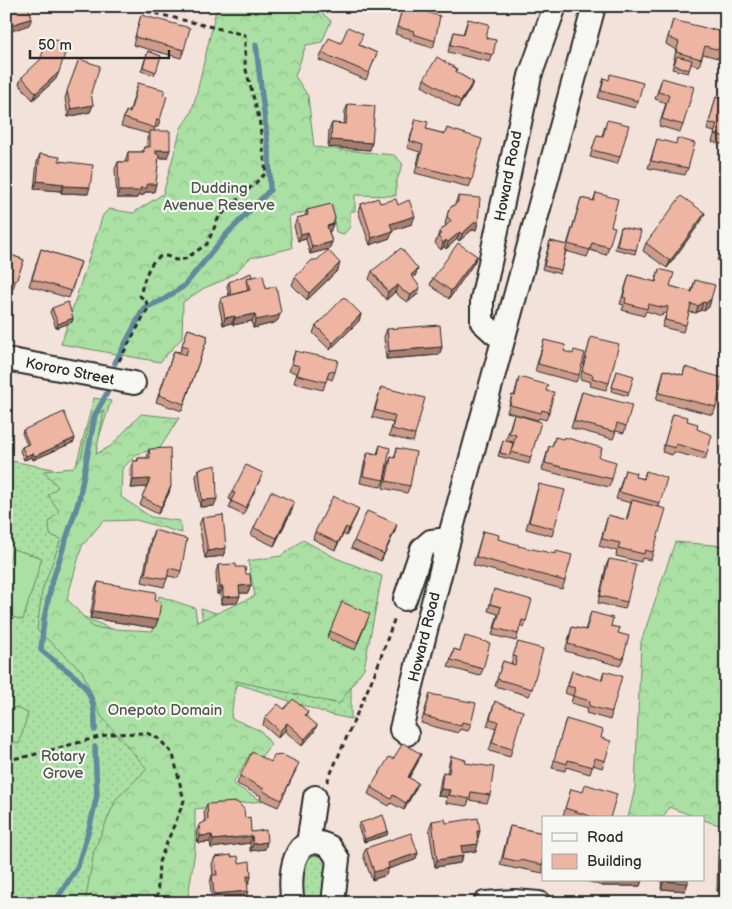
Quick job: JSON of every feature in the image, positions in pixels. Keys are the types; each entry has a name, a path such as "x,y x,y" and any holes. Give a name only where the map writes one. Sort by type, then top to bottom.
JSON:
{"street":[{"name":"Howard Road","path":"504,337 494,333 482,322 482,300 530,76 555,6"},
{"name":"Howard Road","path":"407,734 401,729 449,539 594,6"},
{"name":"Kororo Street","path":"6,359 134,383"},
{"name":"Howard Road","path":"401,605 422,549 431,541 449,539"},
{"path":"308,844 316,797"},
{"path":"293,903 293,864 298,850 308,844 325,844 337,855 339,864 333,903"},
{"path":"485,903 514,901 539,903"}],"path":[{"path":"120,358 148,310 146,300 140,296 146,272 151,265 163,256 169,256 175,260 185,259 207,244 219,217 266,172 259,118 245,66 245,35 125,6"},
{"path":"316,797 323,790 359,711 401,605"},
{"path":"6,760 29,756 110,734 147,733 159,739 173,754 184,801 159,862 157,903"}],"green space":[{"name":"Dudding Avenue Reserve","path":"217,6 314,6 331,21 322,42 306,45 295,76 308,96 314,147 394,155 403,164 396,183 396,196 355,195 355,211 350,211 350,227 344,234 336,232 332,210 318,209 289,216 292,248 250,258 236,272 224,280 204,288 183,302 182,338 160,362 61,344 103,215 109,209 133,213 163,194 181,128 191,113 196,96"},
{"path":"94,398 111,401 43,607 68,610 121,633 208,662 201,608 351,658 351,719 332,715 238,684 222,731 192,775 180,903 64,903 59,895 46,903 6,903 6,460 74,473"},
{"name":"Onepoto Domain","path":"104,410 96,454 111,446 141,414 179,418 160,448 137,454 122,469 121,497 151,517 180,521 182,533 136,520 103,521 82,546 67,599 94,628 153,631 159,596 195,608 197,622 255,596 248,561 281,556 303,540 336,558 382,576 364,668 339,704 236,681 231,718 261,731 271,744 261,757 250,754 233,784 262,801 195,809 195,851 187,903 85,903 94,851 116,799 147,769 101,716 82,671 37,630 42,591 61,539 50,535 49,522 59,511 48,495 58,487 44,471 72,468 81,458 91,417"},
{"path":"675,542 726,546 726,826 704,820 704,816 693,816 669,807 664,816 628,816 635,788 641,642"},
{"path":"13,549 42,558 23,620 6,615 6,571"},
{"path":"14,707 28,713 19,744 6,740 6,728"},
{"path":"309,851 329,855 326,903 301,903 302,858"}],"building":[{"path":"6,6 28,6 32,18 6,27"},
{"path":"175,6 186,6 186,9"},
{"path":"403,6 440,16 435,41 413,34 414,31 397,27"},
{"path":"141,15 190,28 184,50 135,37"},
{"path":"468,19 489,24 486,38 496,40 493,55 451,45 454,32 464,34"},
{"path":"673,20 726,33 726,43 723,51 705,46 701,59 676,52 679,42 668,37"},
{"path":"348,27 363,34 359,45 377,53 369,73 322,53 329,38 341,43"},
{"path":"48,38 68,44 59,72 36,93 22,77 40,60"},
{"path":"148,51 161,56 156,72 143,67"},
{"path":"677,56 692,60 689,70 674,65"},
{"path":"437,57 457,69 456,72 473,82 461,101 424,79"},
{"path":"79,59 100,66 91,92 93,105 71,109 67,91"},
{"path":"610,74 643,83 638,101 601,91 604,78 609,80"},
{"path":"662,78 694,87 683,125 662,119 669,95 658,92"},
{"path":"138,83 165,90 163,95 167,96 160,120 157,119 155,128 124,118 126,111 130,113"},
{"path":"716,97 726,99 726,137 714,134 717,124 709,123"},
{"path":"348,104 375,106 372,143 331,140 332,123 346,124"},
{"path":"416,119 428,122 426,129 445,134 447,128 482,139 472,180 418,166 423,145 410,141"},
{"path":"607,120 629,125 620,157 592,150 597,135 603,136"},
{"path":"150,131 170,131 170,150 156,150 156,154 159,154 156,184 147,184 147,188 140,188 140,191 119,191 118,162 128,162 128,152 144,152 144,147 150,147"},
{"path":"677,138 695,143 688,168 651,161 657,139 676,144"},
{"path":"40,154 60,157 59,161 93,165 90,187 63,186 64,184 37,181"},
{"path":"596,193 618,199 611,226 615,227 609,247 592,243 590,250 568,244 581,198 594,201"},
{"path":"458,196 480,198 478,222 475,222 462,234 460,232 448,242 446,240 443,243 438,236 441,234 439,232 451,221 447,216 449,209 458,202"},
{"path":"681,196 705,213 670,261 646,243"},
{"path":"378,198 380,203 396,199 398,205 409,200 415,216 390,224 393,231 372,238 361,204"},
{"path":"331,204 335,218 333,224 327,226 332,242 312,247 308,232 301,234 297,218 308,215 307,210"},
{"path":"621,227 641,231 636,250 617,246"},
{"path":"550,241 567,245 561,270 544,266"},
{"path":"458,243 477,256 451,291 433,278"},
{"path":"726,247 726,259 720,253"},
{"path":"401,248 418,269 411,275 420,287 411,295 403,291 398,285 388,292 372,271"},
{"path":"41,249 81,262 71,291 32,279"},
{"path":"328,250 340,263 309,293 295,277 312,260 317,260"},
{"path":"6,253 24,260 16,281 6,277"},
{"path":"659,269 674,273 670,286 692,292 695,280 715,285 711,299 706,303 703,302 698,306 691,304 686,325 665,320 668,307 666,306 665,308 648,304 647,309 625,303 626,298 623,297 629,275 656,282"},
{"path":"251,273 252,277 247,278 246,281 248,290 231,295 229,282"},
{"path":"263,275 266,289 276,286 281,312 277,316 256,320 255,314 225,318 221,298 250,290 247,278"},
{"path":"344,297 361,314 333,343 316,326"},
{"path":"68,302 73,318 58,324 52,308"},
{"path":"440,325 442,347 389,351 387,329"},
{"path":"188,329 208,336 184,404 159,395 174,351 186,355 188,347 182,345"},
{"path":"591,337 619,344 609,383 592,378 593,375 582,371"},
{"path":"544,340 565,345 564,351 573,354 574,350 585,353 579,375 538,364"},
{"path":"295,351 338,360 335,372 329,371 326,382 297,375 300,366 292,364"},
{"path":"685,367 723,378 716,407 659,393 664,370 683,375"},
{"path":"617,371 634,376 629,392 612,387"},
{"path":"519,377 548,385 546,391 554,392 549,412 542,410 541,413 510,405 512,395 515,396"},
{"path":"381,387 425,398 415,435 392,429 395,416 375,410"},
{"path":"582,392 632,405 626,426 617,423 615,432 574,421"},
{"path":"64,412 75,438 35,456 33,453 26,456 22,447 29,444 23,430"},
{"path":"514,414 541,422 531,457 511,452 516,435 509,433"},
{"path":"673,414 688,417 687,421 698,424 697,429 712,435 707,453 676,444 675,448 664,445"},
{"path":"555,437 563,439 564,437 602,448 599,457 616,462 612,479 545,463 549,446 552,447"},
{"path":"503,440 513,443 510,455 500,453"},
{"path":"380,445 390,448 384,480 363,476 368,452 378,455"},
{"path":"170,448 171,486 161,507 142,497 150,479 133,480 133,461 138,461 138,458 150,458 149,449"},
{"path":"397,448 416,452 410,486 386,481 391,457 395,458"},
{"path":"216,465 217,499 202,500 199,469"},
{"path":"246,465 263,473 246,508 231,501 235,493 232,492"},
{"path":"625,470 636,473 635,477 644,479 646,471 667,478 660,503 619,492"},
{"path":"539,484 565,490 554,529 529,522"},
{"path":"271,491 294,502 277,538 254,528"},
{"path":"333,496 359,509 349,529 346,527 338,543 315,532"},
{"path":"632,500 666,509 653,552 645,550 644,554 618,548 620,543 602,539 608,515 627,520"},
{"path":"367,511 397,524 384,554 354,541"},
{"path":"223,515 226,548 208,551 202,518"},
{"path":"154,530 187,539 181,571 169,568 167,579 145,575"},
{"path":"483,531 499,535 498,539 518,546 556,554 556,551 572,555 565,581 476,557"},
{"path":"609,559 636,564 627,602 600,596"},
{"path":"236,564 236,567 245,567 246,574 250,574 251,585 239,586 240,596 223,597 223,587 220,587 218,565"},
{"path":"98,582 156,592 155,601 161,602 158,620 93,611"},
{"path":"494,589 532,600 526,621 522,620 518,634 495,628 501,607 490,604"},
{"path":"342,602 370,614 357,643 330,631"},
{"path":"591,612 613,618 611,626 620,628 618,633 629,636 623,659 568,644 572,627 586,630"},
{"path":"465,636 490,643 483,669 451,660 454,649 460,651"},
{"path":"518,642 543,649 532,689 497,679 503,661 515,665 517,657 513,656"},
{"path":"572,671 602,680 604,671 622,676 612,712 589,706 590,701 573,696 575,688 568,686"},
{"path":"430,694 476,703 471,724 462,722 461,726 424,716"},
{"path":"293,699 308,712 305,715 317,725 305,739 287,723 280,731 265,718 278,704 284,709"},
{"path":"495,701 523,711 512,749 492,743 498,721 490,719"},
{"path":"566,719 603,730 601,738 611,741 605,761 595,758 593,767 568,760 567,764 554,760"},
{"path":"403,743 421,754 408,777 418,783 406,803 393,795 391,799 371,787 389,757 393,759"},
{"path":"252,752 271,762 274,756 283,755 299,763 281,800 240,776"},
{"path":"451,756 466,760 465,763 494,767 490,795 471,792 470,799 449,795 450,790 441,789 443,772 449,773"},
{"path":"585,784 617,794 611,816 590,816 565,808 571,789 583,792"},
{"path":"237,802 244,809 245,818 250,817 251,832 266,830 267,842 253,844 252,836 213,840 212,835 200,836 199,825 208,820 207,804"},
{"path":"383,815 388,831 365,839 360,823"},
{"path":"478,818 480,831 477,831 478,844 461,846 463,856 437,860 432,821 445,819 446,823"},
{"path":"510,826 542,833 542,865 503,858"},
{"path":"411,833 418,853 388,863 389,868 374,872 366,848"},
{"path":"721,846 726,846 726,884 720,884"},
{"path":"231,855 231,857 238,856 239,863 250,861 251,876 247,876 248,891 214,894 212,875 217,875 215,857"}],"waterway":[{"path":"115,363 144,308 163,300 184,286 226,235 270,190 269,155 256,45"},
{"path":"95,730 95,714 92,701 81,682 41,650 44,619 52,582 79,500 95,415 107,393"},
{"path":"54,903 77,868 90,826 97,795 95,747"}],"park label":[{"name":"Rotary Grove","path":"63,764"}]}
